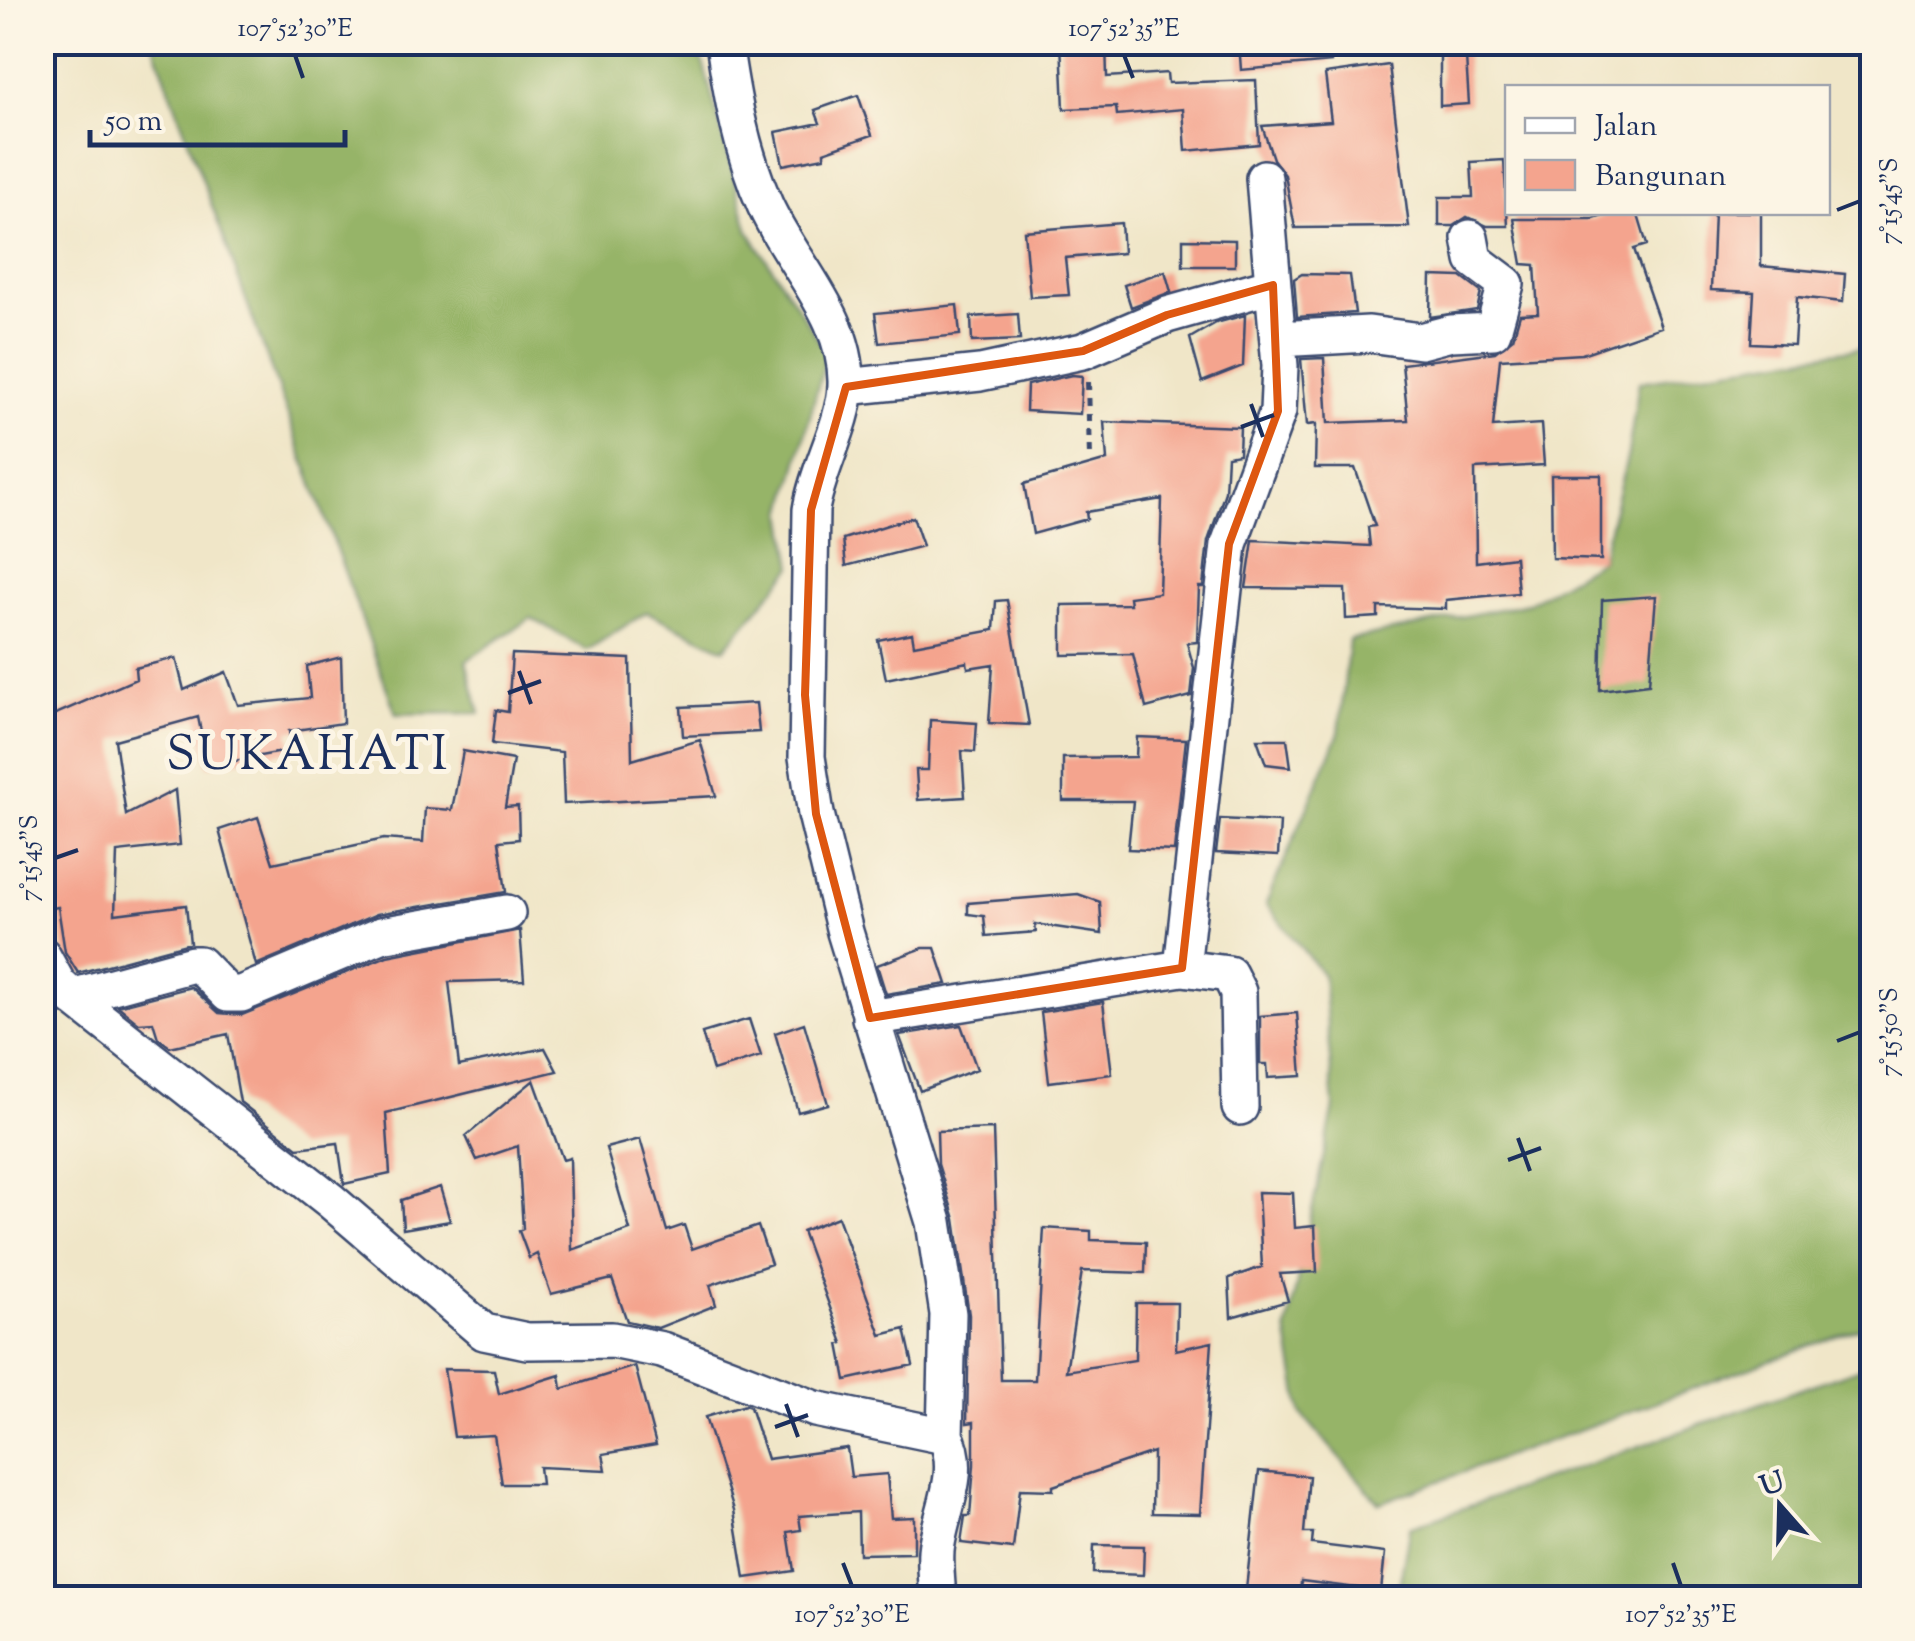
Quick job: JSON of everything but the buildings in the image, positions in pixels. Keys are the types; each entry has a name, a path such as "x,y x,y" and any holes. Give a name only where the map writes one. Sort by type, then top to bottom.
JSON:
{"street":[{"path":"724,42 746,160 767,210 840,334 846,387 816,480 811,510 807,758 820,830 870,1018 934,1222 948,1314 945,1436 952,1451 951,1478 936,1552 938,1598"},
{"path":"1182,968 1230,544 1278,411 1278,339 1264,178"},
{"path":"1278,339 1369,334 1420,341 1451,333 1493,331 1506,284 1474,260 1470,238"},
{"path":"846,387 980,373 1084,351 1167,315 1273,285"},
{"path":"72,997 193,964 199,964 228,994 240,994 381,935 506,913"},
{"path":"42,955 58,984 72,997 331,1200 484,1332 527,1341 612,1340 662,1350 815,1410 945,1436"},
{"path":"870,1018 1182,968 1229,974 1238,992 1240,1107"}],"path":[{"path":"1084,351 1090,458"}],"highlighted area":[{"path":"1273,285 1278,411 1229,544 1182,968 870,1018 816,814 805,695 811,510 846,387 1083,351 1167,315"}],"green space":[{"path":"153,43 692,43 704,66 749,232 827,353 784,513 793,567 724,649 647,612 587,650 531,618 466,661 480,713 396,714"},
{"path":"1872,346 1872,1323 1379,1503 1301,1413 1287,1329 1334,1107 1323,975 1266,904 1339,733 1349,640 1528,603 1601,560 1628,454 1639,382"},
{"path":"1872,1364 1872,1598 1397,1598 1410,1527"}],"district":[{"name":"SUKAHATI","path":"308,757"}]}
